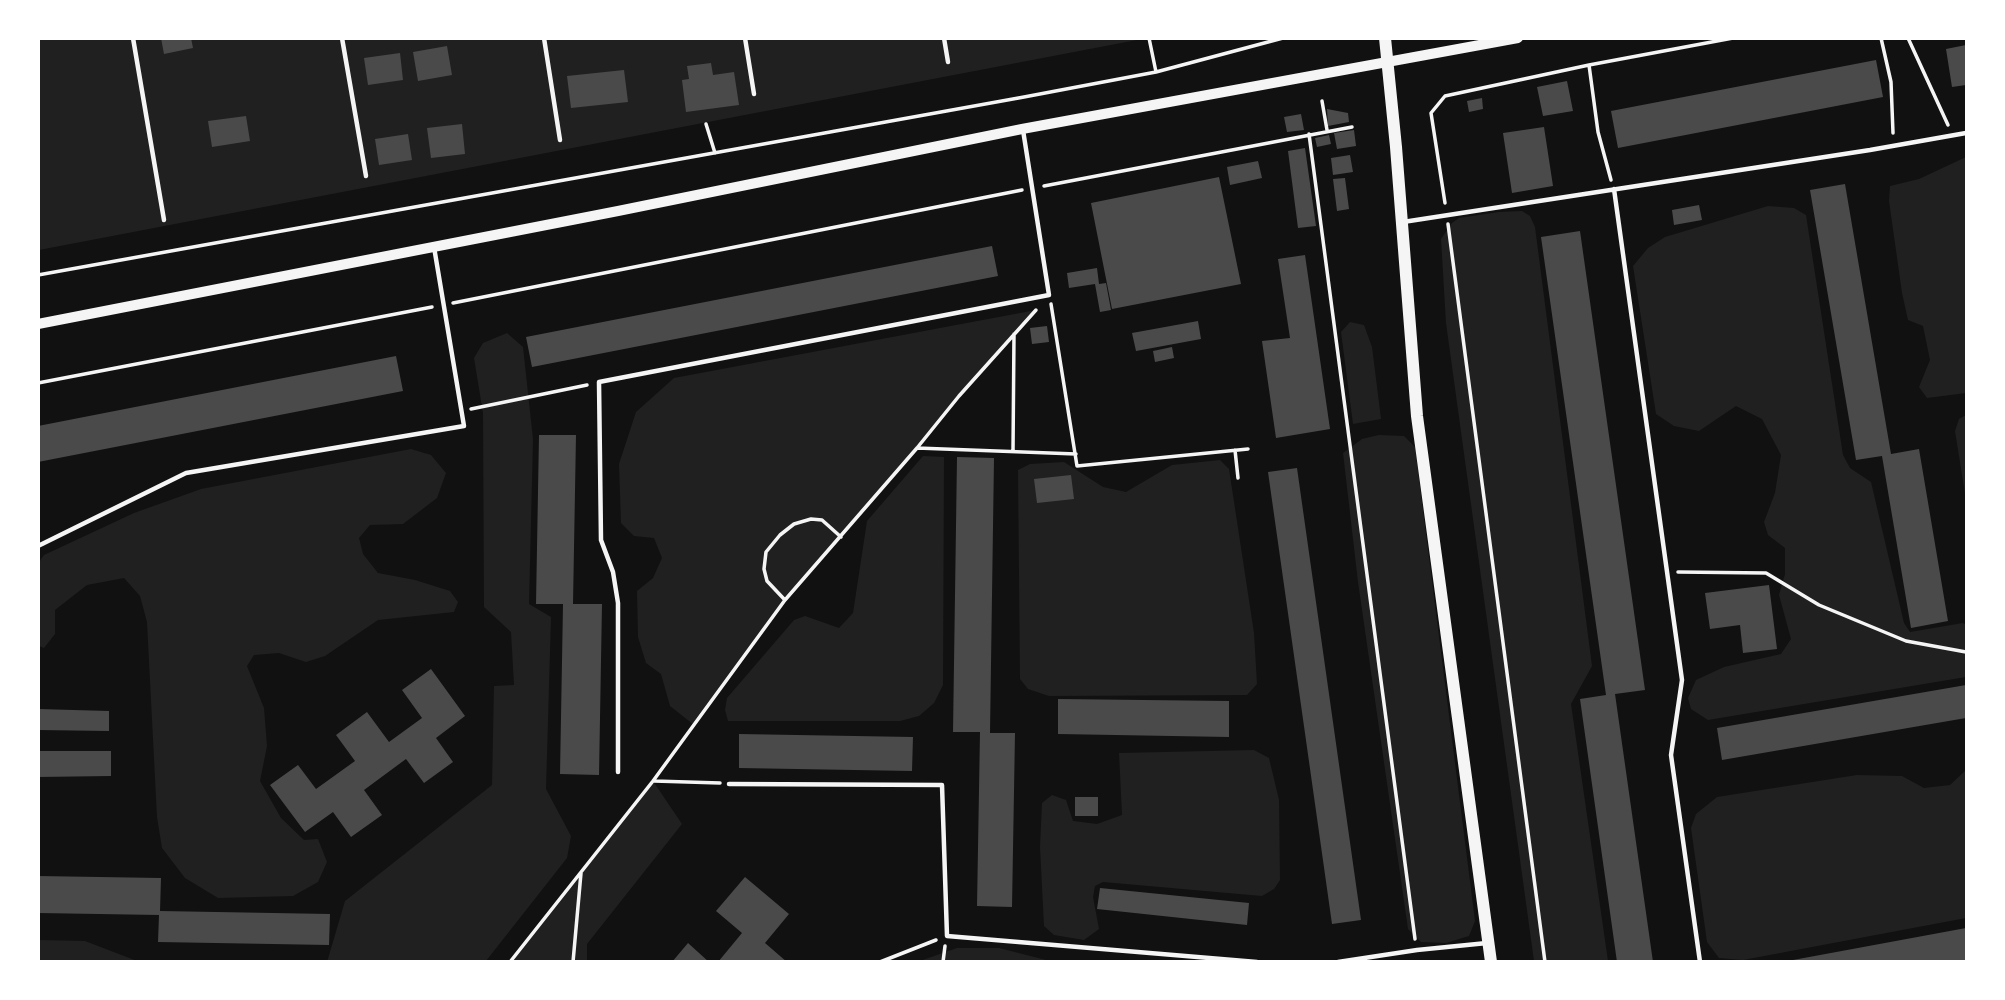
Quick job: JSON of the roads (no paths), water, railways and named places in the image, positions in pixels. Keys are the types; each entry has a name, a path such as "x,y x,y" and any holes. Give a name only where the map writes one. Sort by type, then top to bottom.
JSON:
{"main road":[{"path":"1385,38 1417,416 1491,961"}],"street":[{"path":"38,324 1023,130 1518,38"}],"lane":[{"path":"133,38 163,220"},
{"path":"342,38 366,176"},
{"path":"544,38 560,140"},
{"path":"745,38 754,94"},
{"path":"944,38 948,62"},
{"path":"618,772 618,603 613,572 601,540 599,382 1049,295 1023,130"},
{"path":"1402,222 1966,133"},
{"path":"1614,189 1682,681 1671,755 1700,961"},
{"path":"38,546 186,473 464,426 434,247"},
{"path":"729,784 942,785 947,936 1257,961"},
{"path":"1338,961 1488,943"}]}
